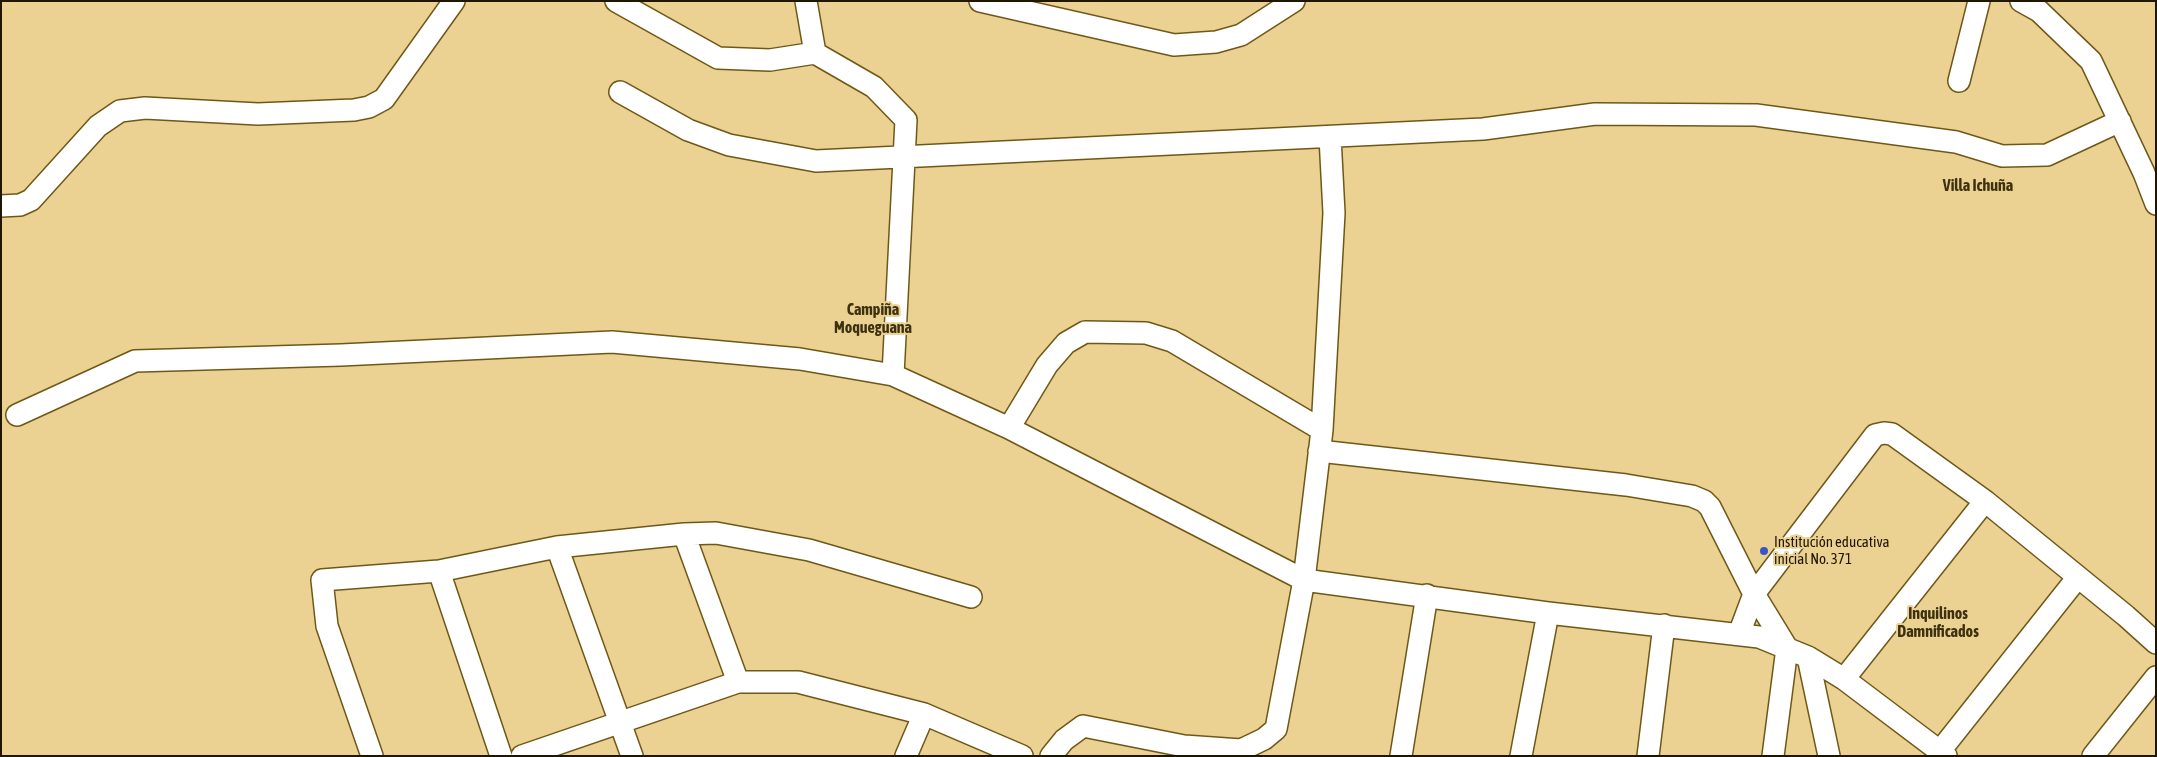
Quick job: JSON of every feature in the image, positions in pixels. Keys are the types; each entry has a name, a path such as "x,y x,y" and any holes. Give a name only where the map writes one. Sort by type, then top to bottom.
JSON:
{"street":[{"path":"1,206 20,205 31,200 98,126 120,111 146,108 258,114 354,110 369,107 384,99 454,1"},
{"path":"616,1 718,58 770,60 815,53 874,87 906,120 906,158 892,375"},
{"path":"806,1 815,53"},
{"path":"980,1 1174,45 1216,42 1241,35 1294,1"},
{"path":"1959,81 1979,1"},
{"path":"2021,1 2039,10 2091,61 2144,173 2156,204"},
{"path":"620,92 688,130 729,145 816,161 1483,129 1595,114 1756,115 1956,142 2002,156 2047,155 2120,121"},
{"path":"1051,756 1064,740 1083,726 1184,746 1241,750 1264,740 1276,729 1304,580 1320,440 1334,213 1330,137"},
{"path":"1009,428 1047,365 1066,343 1085,332 1146,333 1172,341 1320,440 1692,496 1704,501 1710,507 1754,594 1787,648 1773,756"},
{"path":"17,415 135,361 341,355 612,342 800,359 892,375 1009,428 1304,580 1548,613 1759,637 1808,657 1844,678 1943,754 2078,576"},
{"path":"1739,634 1754,594 1875,435 1892,434 1985,501 2078,576 2156,643"},
{"path":"1844,678 1985,501"},
{"path":"372,756 327,626 322,580 438,571 557,547 684,534 716,533 809,550 971,597"},
{"path":"684,534 738,682"},
{"path":"557,547 632,756"},
{"path":"438,571 501,756"},
{"path":"1401,756 1426,595"},
{"path":"1521,756 1548,613"},
{"path":"1648,756 1664,625"},
{"path":"1808,657 1829,756"},
{"path":"2094,756 2156,677"},
{"path":"522,756 738,682 798,682 924,714 1022,756"},
{"path":"906,756 924,714"}],"place":[{"name":"Institución educativa inicial No. 371","path":"1764,551"}],"district":[{"name":"Villa Ichuña","path":"1978,186"},
{"name":"Campiña Moqueguana","path":"873,319"},
{"name":"Inquilinos Damnificados","path":"1938,623"}]}
